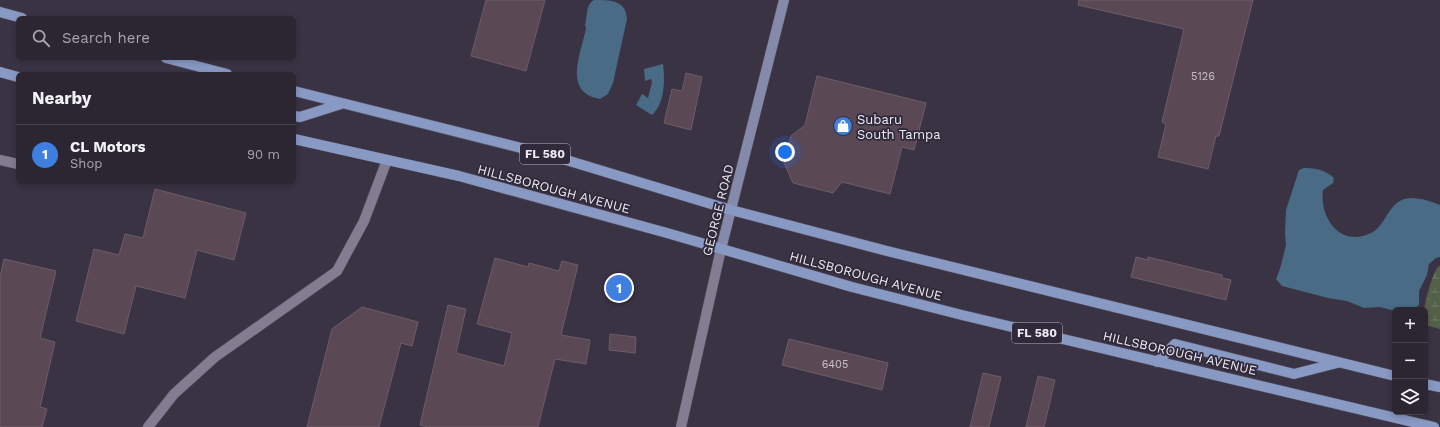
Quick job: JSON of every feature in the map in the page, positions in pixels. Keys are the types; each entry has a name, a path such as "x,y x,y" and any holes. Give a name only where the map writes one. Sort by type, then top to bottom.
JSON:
{"main road":[{"path":"0,12 16,16"},
{"path":"174,60 219,72"},
{"path":"0,72 16,76"},
{"name":"HILLSBOROUGH AVENUE","path":"296,92 553,156 731,210 886,251 1392,375"},
{"path":"296,116 300,117 341,104"},
{"name":"HILLSBOROUGH AVENUE","path":"296,139 460,176 860,289 962,315 1434,427"},
{"path":"1157,362 1175,344 1294,374 1339,363"},
{"path":"1428,385 1440,387"}],"street":[{"name":"GEORGE ROAD","path":"681,427 721,249 784,0"},
{"path":"0,160 16,164"},
{"path":"148,427 174,394 215,357 336,271 364,221 387,160"}],"green space":[{"path":"1440,266 1440,329 1428,326 1428,307 1425,307 1436,269"}],"water":[{"path":"594,0 616,2 624,8 627,19 613,83 608,94 600,99 589,96 581,89 578,82 577,73 586,28 585,25 588,8"},
{"path":"663,64 664,84 662,98 652,115 636,105 642,94 648,98 652,82 651,79 645,81 644,69"},
{"path":"1304,168 1312,168 1327,173 1334,178 1333,183 1323,190 1325,211 1334,228 1350,237 1360,237 1376,230 1390,210 1404,199 1418,199 1440,205 1440,257 1436,258 1429,264 1427,275 1419,291 1419,305 1416,307 1392,307 1392,310 1380,307 1364,308 1347,301 1328,298 1282,286 1276,279 1286,245 1286,210 1299,170"}],"building":[{"path":"486,0 545,0 526,71 471,56"},
{"path":"1079,0 1253,0 1219,136 1216,136 1208,169 1158,157 1166,124 1162,122 1184,29 1078,5"},
{"path":"686,73 702,77 691,130 664,123 672,89 682,91"},
{"path":"817,76 926,103 914,150 902,147 890,194 842,182 833,193 793,183 784,163 791,136 805,125"},
{"path":"155,189 246,213 234,260 197,250 185,298 136,286 124,334 76,321 94,249 119,255 125,234 143,238"},
{"path":"1136,257 1148,260 1148,257 1222,275 1222,278 1231,280 1226,300 1131,277"},
{"path":"495,258 528,267 529,263 559,271 562,261 578,265 561,335 590,340 586,364 555,359 538,427 428,427 420,425 448,305 466,309 456,353 504,366 512,333 477,324"},
{"path":"4,259 56,271 40,338 55,342 40,407 47,409 42,427 0,427 0,277"},
{"path":"362,307 418,322 412,346 401,343 379,427 307,427 332,329"},
{"path":"610,334 636,337 635,353 609,350"},
{"path":"789,339 888,363 882,390 782,365"},
{"path":"983,373 1001,377 989,427 970,427"},
{"path":"1038,376 1055,380 1044,427 1026,427"}],"place":[{"name":"Subaru South Tampa","path":"843,126"},
{"name":"CL Motors","path":"619,288"}]}
